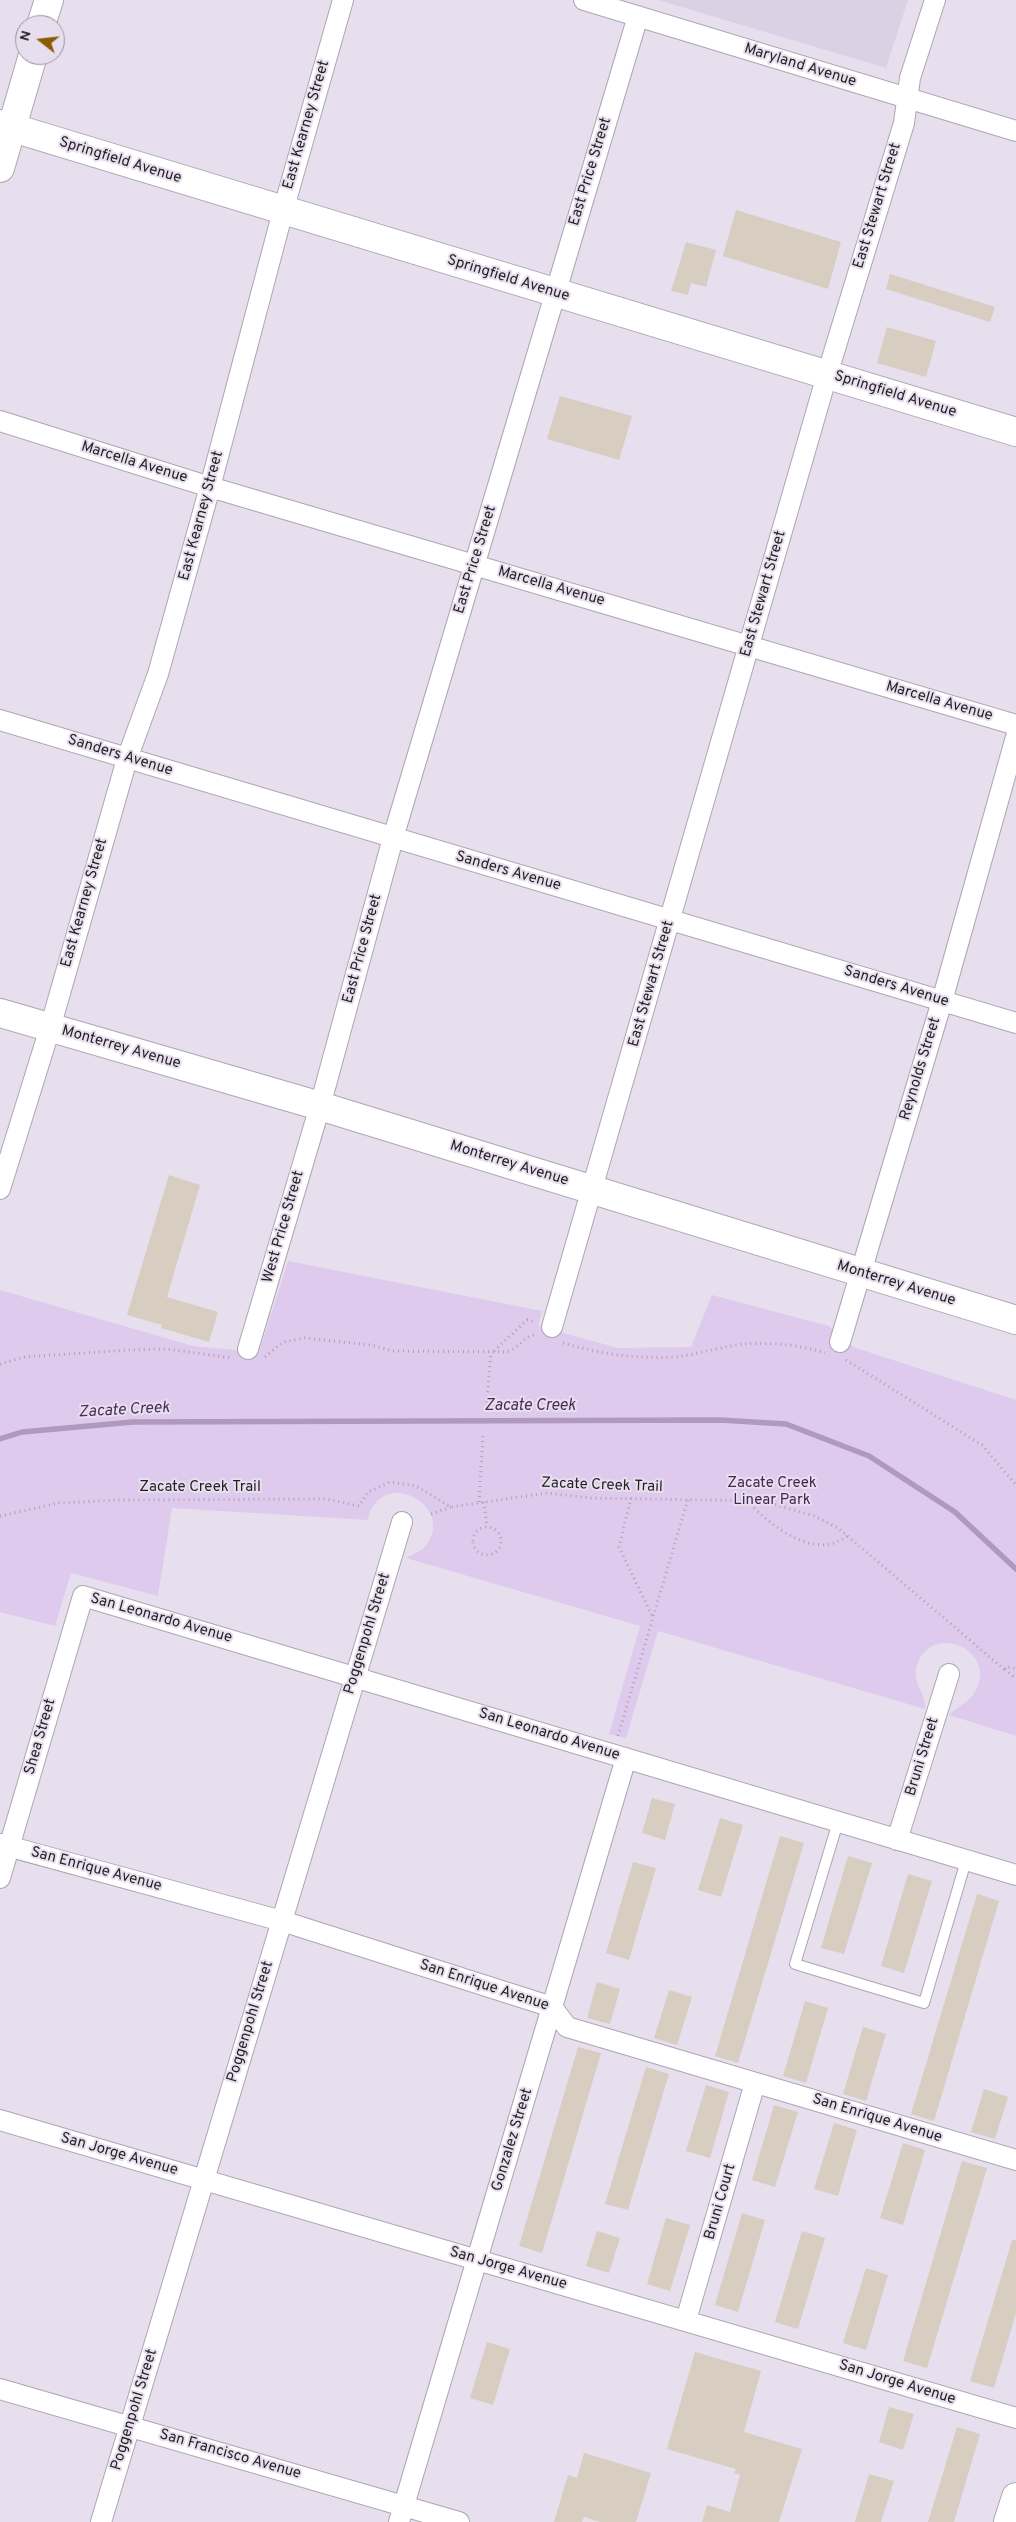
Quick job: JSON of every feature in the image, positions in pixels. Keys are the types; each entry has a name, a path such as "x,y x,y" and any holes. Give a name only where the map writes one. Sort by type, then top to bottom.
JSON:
{"main road":[{"path":"44,15 48,0"},
{"path":"0,168 6,125 29,65"},
{"name":"Springfield Avenue","path":"6,125 283,211 1016,432"},
{"name":"Monterrey Avenue","path":"0,1013 320,1106 1016,1320"},
{"path":"1008,2522 1016,2497"}],"street":[{"name":"East Kearney Street","path":"0,1189 50,1028 127,759 158,674 283,211 343,0"},
{"name":"Maryland Avenue","path":"584,0 609,4 638,16 1016,131"},
{"name":"East Stewart Street","path":"551,1335 827,375 904,123 910,78 935,0"},
{"name":"East Price Street","path":"320,1106 393,838 638,16"},
{"name":"Marcella Avenue","path":"0,421 210,487 1016,725"},
{"name":"Sanders Avenue","path":"0,720 1016,1023"},
{"name":"Reynolds Street","path":"835,1351 942,1001 1016,737"},
{"name":"West Price Street","path":"248,1356 320,1106"},
{"name":"Poggenpohl Street","path":"102,2522 203,2179 402,1522"},
{"name":"San Leonardo Avenue","path":"83,1596 1016,1875"},
{"name":"Shea Street","path":"0,1878 5,1845 83,1596"},
{"name":"Bruni Street","path":"897,1840 949,1674"},
{"name":"Gonzalez Street","path":"402,2514 626,1758"},
{"name":"San Enrique Avenue","path":"5,1845 282,1921 552,2006 567,2027 1016,2160"},
{"name":"Bruni Court","path":"686,2320 755,2083"},
{"name":"San Jorge Avenue","path":"0,2120 1016,2418"},
{"name":"San Francisco Avenue","path":"0,2389 130,2426 402,2514 459,2522"}],"lane":[{"path":"838,1822 795,1964 924,2003 966,1861"}],"path":[{"path":"486,1412 492,1352 527,1320 551,1335 604,1354 640,1358 701,1354 744,1344 777,1344 835,1351 982,1445 1016,1485"},
{"path":"0,1364 24,1357 129,1350 167,1349 248,1356 283,1342 305,1338 371,1345 392,1351 512,1351 528,1336 551,1335"},
{"path":"479,1502 483,1435"},
{"name":"Zacate Creek Trail","path":"0,1516 59,1503 116,1500 326,1499 359,1506 368,1492 390,1482 416,1486 451,1508 479,1502 547,1493 591,1498 763,1501 814,1516 848,1535 1016,1679"},
{"path":"631,1498 619,1547 648,1613 653,1619"},
{"path":"617,1738 688,1499"},
{"path":"746,1501 782,1532 813,1544 833,1545 848,1535"},
{"path":"484,1502 487,1526"},
{"path":"431,1514 451,1508"},
{"path":"487,1526 496,1530 501,1538 497,1551 488,1555 475,1550 472,1540 476,1531 487,1526"},
{"path":"1004,1669 1010,1667 1016,1669"}],"shaded area":[{"path":"658,0 908,0 886,68"}],"green space":[{"name":"Zacate Creek Linear Park","path":"288,1261 542,1311 538,1326 618,1348 691,1347 712,1295 829,1326 853,1347 1016,1400 1016,1736 949,1715 972,1696 980,1677 978,1664 971,1653 960,1646 948,1643 935,1645 924,1652 917,1665 916,1677 924,1698 925,1709 658,1631 626,1738 609,1734 640,1626 406,1558 423,1549 432,1534 433,1519 426,1507 415,1498 401,1493 387,1495 375,1503 368,1520 172,1508 158,1596 71,1573 55,1626 0,1612 0,1290 193,1346 259,1352"}],"building":[{"path":"736,210 841,242 828,289 723,256"},
{"path":"686,242 716,250 706,287 691,283 688,295 671,291"},
{"path":"890,274 995,307 990,322 886,289"},
{"path":"887,327 936,341 926,377 877,363"},
{"path":"560,396 632,416 619,460 547,439"},
{"path":"169,1175 200,1185 167,1297 218,1312 209,1342 161,1328 162,1325 127,1315"},
{"path":"652,1798 675,1804 665,1840 642,1833"},
{"path":"720,1818 743,1825 721,1897 698,1890"},
{"path":"780,1836 804,1843 738,2063 715,2056"},
{"path":"848,1856 872,1863 844,1954 821,1948"},
{"path":"633,1862 656,1868 629,1960 606,1953"},
{"path":"908,1874 932,1881 904,1973 881,1966"},
{"path":"977,1894 999,1901 934,2121 911,2114"},
{"path":"597,1982 620,1989 610,2024 587,2018"},
{"path":"669,1990 692,1997 677,2045 654,2038"},
{"path":"805,2001 828,2008 806,2083 783,2076"},
{"path":"863,2027 886,2034 866,2101 843,2094"},
{"path":"578,2047 601,2053 542,2253 519,2246"},
{"path":"646,2067 669,2074 628,2210 605,2204"},
{"path":"706,2085 729,2092 710,2158 686,2151"},
{"path":"984,2089 1008,2097 995,2139 971,2132"},
{"path":"774,2105 798,2112 775,2187 752,2180"},
{"path":"834,2123 857,2130 838,2196 814,2189"},
{"path":"903,2143 925,2150 903,2225 880,2218"},
{"path":"962,2161 987,2168 927,2368 903,2361"},
{"path":"742,2213 765,2220 738,2312 715,2305"},
{"path":"666,2218 690,2225 670,2291 647,2284"},
{"path":"597,2231 620,2238 609,2273 586,2266"},
{"path":"802,2231 825,2238 798,2329 775,2322"},
{"path":"1012,2240 1016,2240 1016,2313 994,2388 970,2381"},
{"path":"866,2268 888,2275 866,2350 843,2343"},
{"path":"487,2342 510,2349 493,2405 470,2398"},
{"path":"695,2352 761,2371 744,2432 802,2449 779,2522 702,2522 707,2505 730,2512 740,2475 734,2473 736,2469 667,2449"},
{"path":"889,2407 914,2414 903,2450 879,2442"},
{"path":"957,2427 980,2434 954,2522 928,2522"},
{"path":"584,2453 651,2473 636,2522 600,2522 584,2517 582,2522 554,2522 568,2475 577,2478"},
{"path":"869,2474 894,2481 881,2522 855,2522"}],"waterway":[{"name":"Zacate Creek","path":"0,1439 22,1432 133,1422 720,1420 786,1424 869,1456 955,1512 1016,1569"}]}
